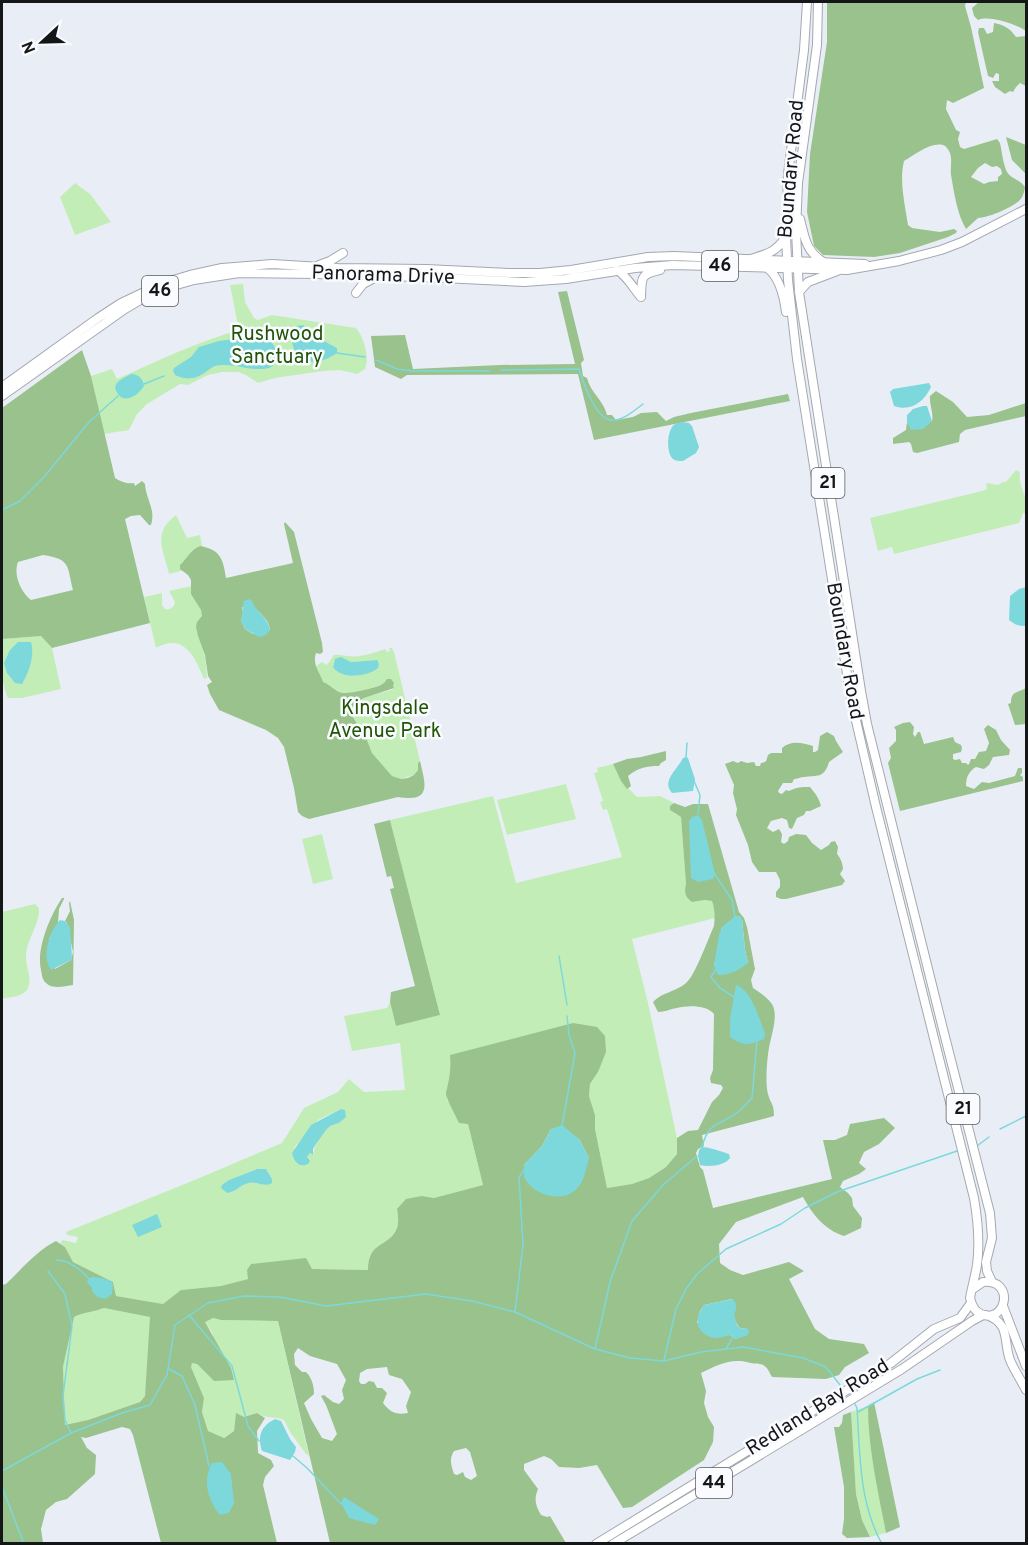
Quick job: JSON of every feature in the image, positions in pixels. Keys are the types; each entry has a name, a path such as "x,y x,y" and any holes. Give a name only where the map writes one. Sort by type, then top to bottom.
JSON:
{"highway":[{"name":"Boundary Road","path":"807,2 788,174 786,237 797,359 854,713 974,1198 978,1223 978,1244 973,1289"},
{"name":"Boundary Road","path":"818,2 814,72 798,183 796,231 799,292 867,724 990,1213 992,1238 986,1262 992,1282"},
{"path":"806,27 818,28"},
{"path":"797,210 808,248 816,258 825,263"},
{"path":"751,259 777,249 786,237"},
{"path":"767,268 775,274 781,290 791,345 797,359"},
{"path":"799,292 808,282 837,271"},
{"path":"805,411 817,408"},
{"path":"973,1289 983,1282 992,1282"},
{"name":"21","path":"992,1282 998,1285 1003,1293 1003,1306 1026,1366"},
{"name":"21","path":"971,1303 973,1289"},
{"path":"971,1303 976,1311 992,1317 1002,1327 1006,1335 1009,1358 1026,1390"},
{"path":"985,1315 996,1313 1003,1306"}],"main road":[{"path":"798,264 837,271 899,261 957,244 1026,209"},
{"path":"315,267 342,253"},
{"name":"Panorama Drive","path":"2,387 110,310 163,284 201,272 238,265 272,264 540,273 648,257 674,256 751,259 798,264"},
{"name":"Panorama Drive","path":"2,396 114,315 166,288 194,280 239,273 524,282 566,279 649,266 767,268 787,264"},
{"path":"798,264 880,264"},
{"path":"617,270 624,274 641,297 640,282 643,277 648,273 673,265"},
{"path":"356,293 363,284 379,276"},
{"name":"Redland Bay Road","path":"596,1544 891,1363 934,1329 960,1318 971,1303"},
{"name":"Redland Bay Road","path":"612,1544 902,1369 972,1321 985,1315"}],"green space":[{"path":"827,2 966,2 984,88 953,103 947,100 946,109 956,130 960,132 958,139 960,147 964,149 997,139 1007,172 1025,187 1020,199 1011,207 978,218 966,229 960,217 955,196 950,154 944,145 933,145 904,161 902,185 908,225 912,228 940,232 954,229 956,233 900,253 874,257 823,255 814,246 807,212 810,154 827,42","holes":["985,163 992,167 997,166 1001,169 1002,174 998,177 998,181 984,184 971,177"]},
{"path":"979,2 1026,2 1026,31 996,19 978,20 972,8"},
{"path":"994,23 1006,27 1016,37 1026,36 1026,86 1020,83 1013,92 1005,94 995,87 992,81 999,81 999,74 996,73 993,78 988,76 978,32 979,28 984,28 987,34 993,32"},
{"path":"1006,137 1026,145 1026,174 1012,160"},
{"path":"75,183 90,194 111,222 75,235 60,197"},
{"name":"Rushwood Sanctuary","path":"243,284 245,302 254,318 258,320 272,315 356,328 365,348 367,359 365,369 357,374 340,370 323,371 275,378 258,383 238,372 208,375 188,385 180,384 147,404 137,414 129,430 104,434 91,376 112,369 117,379 192,346 239,330 230,285"},
{"path":"567,291 584,360 581,363 583,376 587,378 607,415 612,415 616,420 641,413 657,412 666,421 691,413 788,394 790,401 594,440 578,374 407,375 401,379 375,367 371,336 405,335 413,369 575,364 558,292"},
{"path":"82,350 91,376 115,478 134,483 135,486 142,481 145,484 152,509 151,525 140,515 125,519 150,623 52,648 41,636 2,639 2,408","holes":["43,555 66,565 73,590 31,600 19,583 18,562"]},
{"path":"936,391 953,402 967,417 989,415 1026,403 1026,416 965,430 960,434 959,442 917,453 913,452 909,442 893,444 893,438 906,430 907,422 911,429 932,421 930,396"},
{"path":"1016,470 1020,472 1026,505 1026,513 1023,513 1019,523 894,554 892,547 878,551 870,518 982,491 987,489 986,483 998,485 1006,482"},
{"path":"176,515 187,538 200,535 203,550 188,569 169,574 161,542 164,528"},
{"path":"285,522 294,532 322,643 323,652 316,653 315,661 323,682 337,691 346,693 378,686 387,679 391,679 394,688 357,702 352,708 352,716 365,735 372,753 392,776 401,779 414,775 420,761 424,790 417,797 398,797 309,819 302,816 298,812 284,747 278,738 266,730 219,710 210,694 207,685 212,682 208,676 205,655 196,627 202,616 201,610 191,594 191,580 180,569 180,565 191,552 200,546 220,556 226,578 293,563","holes":["242,607 255,608 267,620 270,630 253,634 245,629 241,620"]},
{"path":"192,586 202,615 198,636 206,662 207,678 204,679 192,655 181,645 174,643 156,648 144,597 162,593 162,605 165,609 169,609 175,602 169,591"},
{"path":"41,636 52,648 61,689 22,698 8,698 3,677 2,639"},
{"name":"Kingsdale Avenue Park","path":"389,648 392,648 420,761 414,775 401,779 392,776 372,753 365,735 352,716 352,708 357,702 394,689 383,685 341,693 323,682 317,673 316,666 322,662 327,665 334,655 358,656 386,649 386,652 390,651","holes":["343,659 350,662 376,660 379,664 378,668 371,672 355,676 345,674 333,667 334,661"]},
{"path":"1026,688 1026,724 1015,725 1008,704 1011,703 1013,694"},
{"path":"910,722 914,727 913,734 915,737 920,732 924,744 953,737 962,748 961,752 953,754 953,759 960,759 962,763 968,765 979,752 986,751 989,743 984,729 988,725 996,730 1010,750 1009,755 993,757 984,769 976,767 968,775 966,786 974,789 982,782 989,783 1015,776 1018,768 1022,768 1020,775 1023,781 900,811 888,763 891,758 889,748 896,741 894,727"},
{"path":"827,732 834,736 843,752 829,762 822,774 794,779 792,783 783,783 778,791 782,794 786,790 810,787 821,806 806,811 804,815 797,818 792,829 789,828 787,820 782,818 771,821 767,828 773,832 779,829 782,834 781,842 784,844 789,837 796,834 806,835 821,850 835,841 838,847 837,854 843,867 840,874 845,881 842,885 781,899 776,897 780,880 776,872 759,872 752,862 736,815 734,785 725,764 741,761 754,762 756,766 760,766 766,761 768,755 782,753 785,745 793,743 813,746 813,752 815,752 818,750 820,736"},
{"path":"666,751 666,760 659,766 642,768 628,776 631,786 627,789 613,764 627,759"},
{"path":"613,764 621,781 637,797 660,796 674,803 670,806 674,813 681,817 685,891 692,902 712,901 714,907 715,918 632,939 677,1138 677,1154 666,1167 649,1178 632,1184 607,1188 595,1129 595,1115 589,1096 590,1084 598,1072 581,1025 573,1023 451,1064 446,1092 447,1100 456,1116 468,1124 483,1185 434,1198 422,1196 397,1209 397,1228 389,1239 371,1254 368,1270 312,1269 248,1279 221,1286 181,1290 163,1304 116,1296 113,1282 73,1262 65,1247 60,1243 63,1240 76,1243 78,1237 67,1235 66,1232 282,1143 304,1108 338,1092 349,1079 364,1092 405,1090 400,1043 352,1051 344,1016 387,1008 390,1002 396,1026 440,1015 390,820 493,796 516,883 622,857 607,809 603,810 600,802 603,801 594,773 598,772 597,768","holes":["341,1109 341,1121 324,1131 313,1155 310,1153 307,1157 294,1148 318,1120","257,1169 266,1169 272,1182 249,1183 227,1193 229,1180"]},
{"path":"566,784 576,819 507,835 497,800"},
{"path":"674,803 685,807 693,804 708,804 739,912 747,927 755,969 751,980 753,988 769,1001 774,1011 766,1078 774,1116 702,1135 704,1146 696,1153 713,1208 832,1179 823,1140 835,1140 847,1135 850,1124 884,1118 895,1128 879,1144 864,1152 859,1163 866,1169 843,1181 840,1187 852,1198 853,1206 862,1218 861,1228 844,1236 831,1230 820,1221 803,1197 736,1222 719,1244 720,1263 743,1275 789,1262 804,1271 789,1279 815,1329 829,1339 864,1344 869,1353 845,1367 839,1375 826,1379 772,1377 764,1366 744,1361 731,1361 701,1373 706,1391 704,1403 714,1427 713,1442 704,1460 632,1507 623,1508 597,1465 579,1468 559,1467 544,1456 524,1464 524,1470 538,1489 536,1505 541,1515 550,1516 566,1543 330,1543 278,1321 213,1318 205,1322 231,1368 234,1380 214,1381 197,1364 192,1363 191,1367 204,1398 202,1412 208,1431 224,1438 234,1431 236,1413 244,1417 257,1413 265,1418 257,1431 258,1453 271,1460 274,1466 265,1477 263,1485 277,1543 161,1543 133,1435 130,1429 122,1427 86,1438 81,1437 87,1448 96,1455 95,1474 67,1499 56,1502 46,1510 41,1529 43,1543 2,1543 2,1285 6,1284 42,1250 56,1241 65,1247 73,1262 113,1282 116,1296 163,1304 181,1290 221,1286 248,1279 247,1270 251,1264 306,1258 312,1269 368,1270 371,1254 389,1239 397,1228 397,1209 406,1199 422,1196 434,1198 483,1185 468,1124 459,1123 446,1095 450,1055 573,1023 597,1027 605,1036 606,1052 590,1084 589,1096 595,1115 595,1129 607,1188 632,1184 649,1178 666,1167 677,1154 677,1138 688,1131 698,1130 712,1102 723,1088 721,1085 711,1083 710,1078 713,1070 714,1014 702,1007 692,1006 658,1012 653,1002 690,979 714,926 712,901 692,902 686,894 681,817 670,810 670,806","holes":["742,919 748,963 714,966 722,927","551,1129 579,1139 589,1158 524,1165 542,1146","732,1299 736,1323 741,1329 745,1328 736,1339 697,1323 704,1305","104,1308 150,1317 145,1396 140,1402 88,1420 65,1425 63,1367 74,1317","298,1348 310,1356 337,1364 346,1380 342,1390 344,1399 339,1404 324,1395 321,1396 337,1434 332,1441 322,1438 311,1419 304,1403 314,1394 314,1388 306,1372 302,1372 295,1365 294,1354","387,1367 389,1375 402,1379 411,1392 406,1406 408,1413 397,1413 389,1409 383,1403 387,1393 382,1388 377,1388 374,1382 361,1384 360,1373 367,1369","466,1448 470,1452 477,1476 471,1480 465,1477 463,1472 454,1474 451,1457 454,1451"]},
{"path":"390,820 440,1015 396,1026 390,1002 391,992 415,986 390,889 394,888 391,876 387,877 374,824"},
{"path":"322,834 333,879 313,884 302,839"},
{"path":"62,898 64,899 59,909 58,923 49,939 55,969 71,960 73,952 65,921 70,911 70,901 74,920 73,985 56,987 49,985 43,979 40,952 49,923"},
{"path":"35,904 39,908 39,914 26,955 28,988 20,995 2,999 2,912"},
{"path":"104,1308 151,1317 145,1396 140,1402 65,1426 63,1367 74,1317"},
{"path":"213,1318 278,1321 309,1456 290,1432 284,1420 257,1413 244,1417 236,1414 234,1431 223,1438 208,1431 202,1412 204,1398 191,1367 192,1362 197,1364 214,1381 213,1334 204,1321"},
{"path":"874,1402 900,1527 886,1533 870,1438 868,1406"},
{"path":"868,1406 872,1456 886,1533 870,1537 862,1520 856,1494 851,1412"},
{"path":"851,1412 856,1494 862,1520 870,1537 847,1538 842,1534 844,1487 834,1427 839,1427 843,1415"}],"water":[{"path":"303,325 337,348 337,353 311,362 298,356 292,340 293,329"},
{"path":"247,337 267,339 273,344 278,355 273,366 253,369 229,365 214,366 203,374 188,378 175,375 173,371 191,357 199,347"},
{"path":"131,374 140,377 144,386 134,396 122,398 115,386"},
{"path":"929,383 931,387 921,401 906,408 894,406 890,392 893,389"},
{"path":"927,406 932,421 923,429 911,430 907,422 907,415 913,409"},
{"path":"682,422 692,426 699,447 696,453 679,461 673,459 668,448 671,429 677,423"},
{"path":"1026,587 1026,626 1021,626 1009,620 1010,596"},
{"path":"249,599 269,625 270,630 266,635 259,637 245,629 241,620 244,601"},
{"path":"18,642 31,642 32,647 31,663 22,684 15,683 7,673 4,663 10,650"},
{"path":"341,657 351,662 377,660 379,664 378,668 361,675 342,674 333,667 335,659"},
{"path":"686,757 695,779 693,791 672,793 669,789 669,780 683,758"},
{"path":"698,815 702,820 715,874 713,879 698,882 691,878 689,821"},
{"path":"735,916 740,916 742,919 748,963 734,972 718,975 714,966 719,935 722,927"},
{"path":"60,920 65,921 70,927 72,957 71,960 51,970 47,958 48,945"},
{"path":"736,985 742,988 751,999 765,1033 764,1039 747,1044 730,1037 730,1019"},
{"path":"341,1109 345,1110 346,1117 326,1130 313,1149 313,1155 310,1153 307,1157 310,1161 308,1164 297,1163 292,1153 311,1125"},
{"path":"562,1125 579,1139 589,1158 582,1180 574,1192 551,1196 543,1194 530,1185 524,1177 524,1165 542,1146 551,1129"},
{"path":"702,1147 729,1154 730,1158 716,1165 700,1165 698,1156"},
{"path":"257,1169 266,1169 272,1183 266,1185 249,1183 227,1193 221,1188 229,1180"},
{"path":"157,1214 162,1227 138,1237 132,1225"},
{"path":"93,1277 107,1279 113,1284 112,1294 106,1299 97,1297 92,1291 87,1282"},
{"path":"733,1299 736,1304 734,1314 737,1325 741,1329 747,1328 748,1335 736,1339 730,1335 716,1338 702,1332 698,1325 698,1318 704,1305"},
{"path":"275,1419 281,1421 296,1447 290,1460 262,1451 261,1432"},
{"path":"222,1462 231,1474 234,1503 229,1513 220,1515 210,1497 207,1476 212,1463"},
{"path":"344,1497 379,1519 375,1525 349,1518 341,1503"}],"waterway":[{"path":"337,353 365,357"},
{"path":"376,360 397,369 413,371 490,371"},
{"path":"501,370 579,369 599,413 610,420 623,418 643,404"},
{"path":"144,384 164,376"},
{"path":"2,510 20,501 44,477 89,422 118,396"},
{"path":"686,757 687,743"},
{"path":"694,781 700,795 698,814"},
{"path":"714,873 732,900 735,917"},
{"path":"559,956 567,1005"},
{"path":"716,969 711,977 720,988 734,997"},
{"path":"562,1126 575,1053 569,1035 567,1016"},
{"path":"702,1147 712,1128 738,1112 752,1098 757,1041"},
{"path":"1000,1129 1026,1116"},
{"path":"977,1146 989,1137"},
{"path":"664,1360 676,1309 686,1289 697,1274 726,1249 781,1224 805,1208 837,1192 957,1151"},
{"path":"595,1349 610,1282 632,1221 663,1185 697,1156"},
{"path":"515,1312 523,1245 519,1177 524,1170"},
{"path":"56,1260 74,1266 89,1279"},
{"path":"48,1271 65,1294 72,1326 63,1396 65,1420 71,1433"},
{"path":"2,1471 71,1433 122,1413 150,1405 167,1375 175,1325 208,1303 244,1296 280,1297 326,1306 426,1294 472,1301 515,1312 595,1349 630,1358 664,1361 701,1352 743,1347 803,1358 826,1367 840,1385"},
{"path":"189,1315 232,1366 248,1426 259,1441"},
{"path":"726,1349 733,1337"},
{"path":"169,1369 182,1376 195,1405 209,1466"},
{"path":"858,1412 917,1379 940,1370"},
{"path":"855,1404 865,1495 874,1528 882,1544"},
{"path":"293,1456 341,1504"},
{"path":"2,1487 24,1544"}]}
